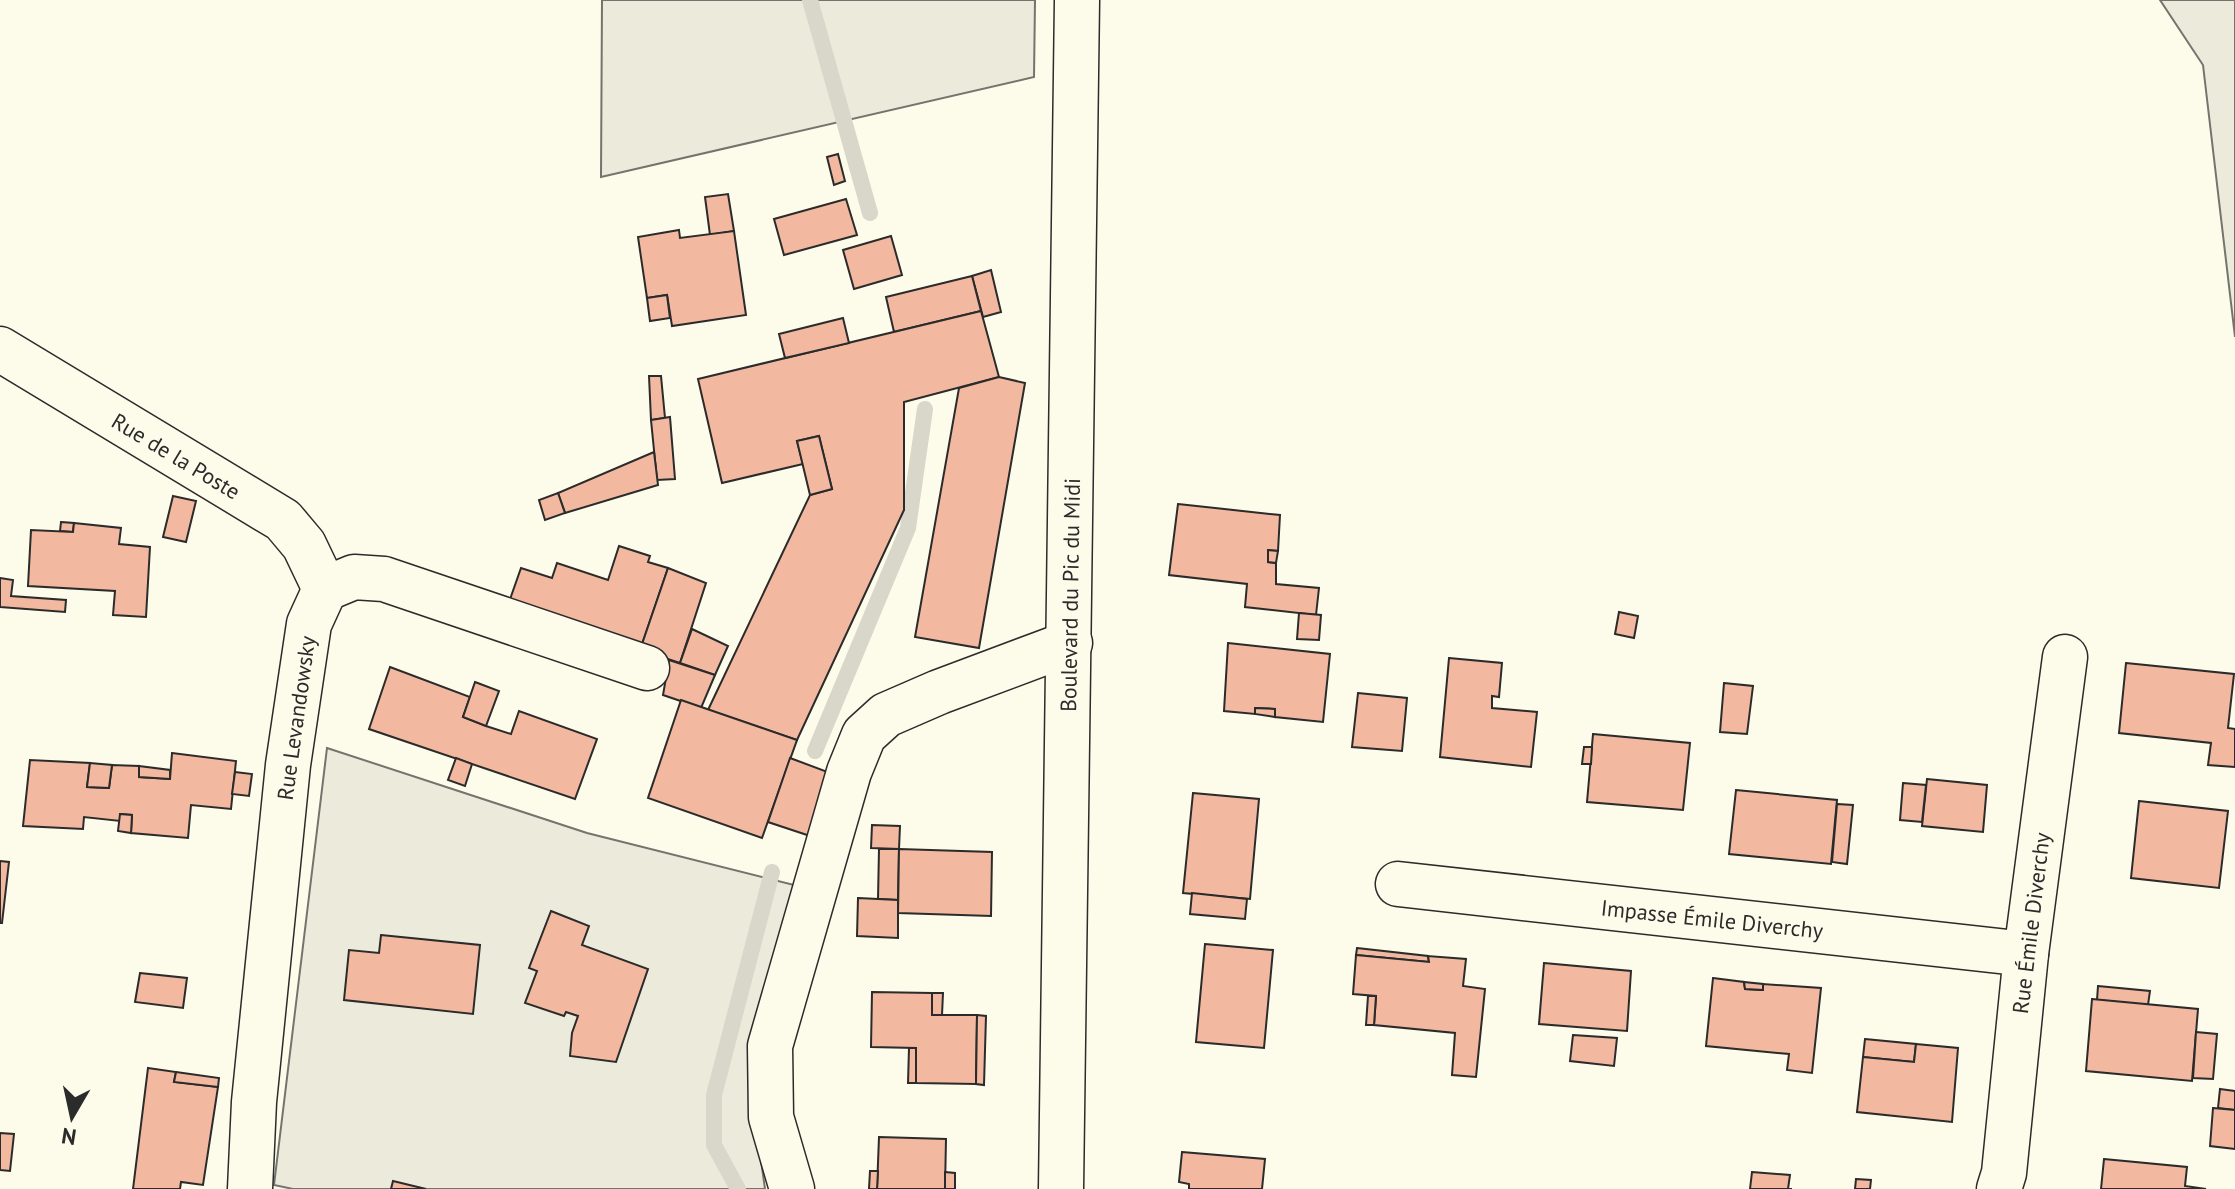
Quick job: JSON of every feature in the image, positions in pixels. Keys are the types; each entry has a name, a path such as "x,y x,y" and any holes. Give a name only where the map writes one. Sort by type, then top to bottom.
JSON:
{"street":[{"name":"Boulevard du Pic du Midi","path":"1061,1189 1077,0"},
{"name":"Rue de la Poste","path":"0,349 283,520 304,545 325,589"},
{"path":"325,589 354,577 384,579 647,668"},
{"name":"Rue Levandowsky","path":"250,1189 254,1102 288,765 309,624 325,589"},
{"path":"792,1189 771,1117 770,1046 849,772 864,735 886,715 1070,643"},
{"name":"Rue Émile Diverchy","path":"1999,1189 2004,1173 2026,954 2065,657"},
{"name":"Impasse Émile Diverchy","path":"1398,884 2026,954"}],"shaded area":[{"path":"602,0 1035,0 1034,77 601,177"},
{"path":"2160,0 2235,0 2235,337 2203,65"},
{"path":"327,748 587,833 798,886 758,1139 765,1189 293,1189 274,1185"}],"building":[{"path":"838,154 845,181 834,185 827,157"},
{"path":"728,194 734,231 710,235 705,197"},
{"path":"846,199 857,235 784,255 774,219"},
{"path":"679,230 680,238 734,231 746,315 672,326 667,295 647,298 638,237"},
{"path":"891,236 902,275 854,289 843,250"},
{"path":"991,270 1001,312 983,317 972,276"},
{"path":"972,276 981,311 894,332 886,297"},
{"path":"667,295 670,318 650,321 647,298"},
{"path":"981,311 999,377 904,402 904,510 797,740 708,710 810,495 832,489 819,436 797,441 803,464 722,483 698,379"},
{"path":"843,318 849,343 785,358 779,334"},
{"path":"649,376 661,376 665,418 651,420"},
{"path":"999,377 1025,383 979,648 915,637 959,388"},
{"path":"670,417 675,479 657,480 651,420"},
{"path":"819,436 832,489 810,495 797,441"},
{"path":"654,452 658,485 565,513 558,493"},
{"path":"558,493 565,513 545,520 539,500"},
{"path":"173,496 196,501 186,542 163,537"},
{"path":"1178,504 1280,515 1278,551 1268,550 1268,562 1276,563 1276,584 1319,588 1316,615 1245,607 1247,584 1169,575"},
{"path":"61,522 74,523 73,532 60,531"},
{"path":"74,523 121,528 119,544 150,547 146,617 113,615 115,591 28,586 31,530 73,532"},
{"path":"619,546 650,556 648,562 668,568 640,650 508,605 521,568 552,578 557,563 608,580"},
{"path":"1268,550 1278,551 1276,563 1268,562"},
{"path":"668,568 706,583 680,663 640,650"},
{"path":"0,578 13,580 11,596 66,600 65,612 0,607"},
{"path":"1619,612 1638,616 1634,638 1615,634"},
{"path":"1299,613 1321,615 1319,640 1297,639"},
{"path":"692,629 728,646 715,675 680,663"},
{"path":"1228,643 1330,654 1323,722 1275,717 1275,709 1255,708 1255,714 1224,711"},
{"path":"1449,658 1502,663 1499,697 1492,696 1492,708 1537,712 1531,767 1440,757"},
{"path":"669,660 715,675 701,708 663,695"},
{"path":"2126,663 2234,674 2228,728 2235,729 2235,767 2208,765 2211,743 2119,733"},
{"path":"390,667 470,697 463,717 486,726 511,734 519,711 597,739 575,799 369,729"},
{"path":"475,682 499,691 486,726 463,717"},
{"path":"1724,683 1753,686 1747,734 1720,732"},
{"path":"1358,693 1407,698 1402,751 1352,747"},
{"path":"681,700 797,740 762,838 648,798"},
{"path":"1255,708 1275,709 1275,717 1255,714"},
{"path":"1593,734 1690,743 1683,810 1587,802"},
{"path":"1584,747 1592,747 1591,764 1582,764"},
{"path":"172,753 236,761 231,809 191,805 188,838 131,833 132,815 120,814 120,821 84,817 83,829 23,826 30,760 90,763 87,787 109,788 112,765 139,766 139,777 170,779"},
{"path":"456,758 472,764 465,786 448,780"},
{"path":"790,758 833,774 810,836 768,822"},
{"path":"90,763 112,765 109,788 87,787"},
{"path":"139,766 170,770 170,779 139,777"},
{"path":"235,772 252,774 249,796 232,794"},
{"path":"1927,779 1987,785 1983,832 1922,826"},
{"path":"1903,783 1926,785 1922,822 1900,820"},
{"path":"1736,790 1837,800 1831,864 1729,854"},
{"path":"1193,793 1259,799 1250,899 1183,893"},
{"path":"2139,801 2228,811 2219,888 2131,878"},
{"path":"1837,804 1853,805 1847,864 1832,862"},
{"path":"120,814 132,815 131,833 118,831"},
{"path":"872,825 900,826 899,849 871,848"},
{"path":"879,849 899,849 898,900 878,899"},
{"path":"899,849 992,852 991,916 898,913"},
{"path":"0,861 9,862 2,923 0,923"},
{"path":"1192,893 1247,899 1245,919 1190,914"},
{"path":"858,898 898,900 898,938 857,936"},
{"path":"551,911 589,926 582,945 648,969 616,1062 570,1056 572,1033 578,1016 566,1012 564,1016 525,1003 537,971 529,968"},
{"path":"381,935 480,945 473,1014 344,1000 349,950 379,953"},
{"path":"1205,944 1273,950 1264,1048 1196,1042"},
{"path":"1357,948 1428,956 1429,962 1356,955"},
{"path":"1356,955 1429,962 1428,956 1466,959 1463,986 1485,989 1476,1077 1452,1075 1455,1033 1374,1025 1376,996 1353,994"},
{"path":"1544,963 1631,971 1627,1031 1539,1024"},
{"path":"140,973 187,978 183,1008 135,1002"},
{"path":"1713,978 1744,982 1745,989 1763,990 1763,984 1821,988 1812,1073 1787,1070 1789,1054 1706,1046"},
{"path":"1744,982 1763,984 1763,990 1745,989"},
{"path":"2098,986 2150,991 2148,1005 2097,1000"},
{"path":"872,992 932,993 932,1015 977,1015 976,1084 916,1083 916,1048 871,1047"},
{"path":"932,993 943,993 942,1015 932,1015"},
{"path":"1368,996 1376,996 1374,1025 1366,1025"},
{"path":"2092,999 2198,1009 2192,1081 2086,1071"},
{"path":"977,1015 986,1016 984,1085 976,1084"},
{"path":"2196,1032 2217,1034 2213,1079 2193,1078"},
{"path":"1573,1035 1617,1038 1614,1066 1570,1061"},
{"path":"1865,1039 1916,1044 1914,1062 1863,1057"},
{"path":"1916,1044 1958,1048 1952,1122 1857,1112 1863,1057 1914,1062"},
{"path":"909,1048 916,1048 916,1083 908,1083"},
{"path":"148,1068 176,1072 174,1082 218,1087 203,1185 181,1182 180,1189 133,1189"},
{"path":"176,1072 219,1078 218,1087 174,1082"},
{"path":"2220,1089 2235,1091 2235,1110 2218,1108"},
{"path":"2213,1108 2235,1110 2235,1149 2210,1146"},
{"path":"0,1133 14,1134 10,1171 0,1170"},
{"path":"879,1137 946,1139 945,1189 877,1189"},
{"path":"1182,1152 1265,1159 1262,1189 1189,1189 1189,1184 1179,1182"},
{"path":"2104,1159 2187,1167 2185,1186 2206,1189 2101,1189"},
{"path":"870,1171 878,1171 877,1189 869,1189"},
{"path":"945,1172 955,1173 955,1189 945,1189"},
{"path":"1752,1172 1790,1175 1788,1189 1750,1189"},
{"path":"1856,1179 1871,1180 1870,1189 1855,1189"},
{"path":"393,1181 426,1189 391,1189"}],"waterway":[{"path":"810,0 870,213"},
{"path":"815,751 908,528 925,409"},
{"path":"738,1189 714,1145 714,1095 772,872"}]}
